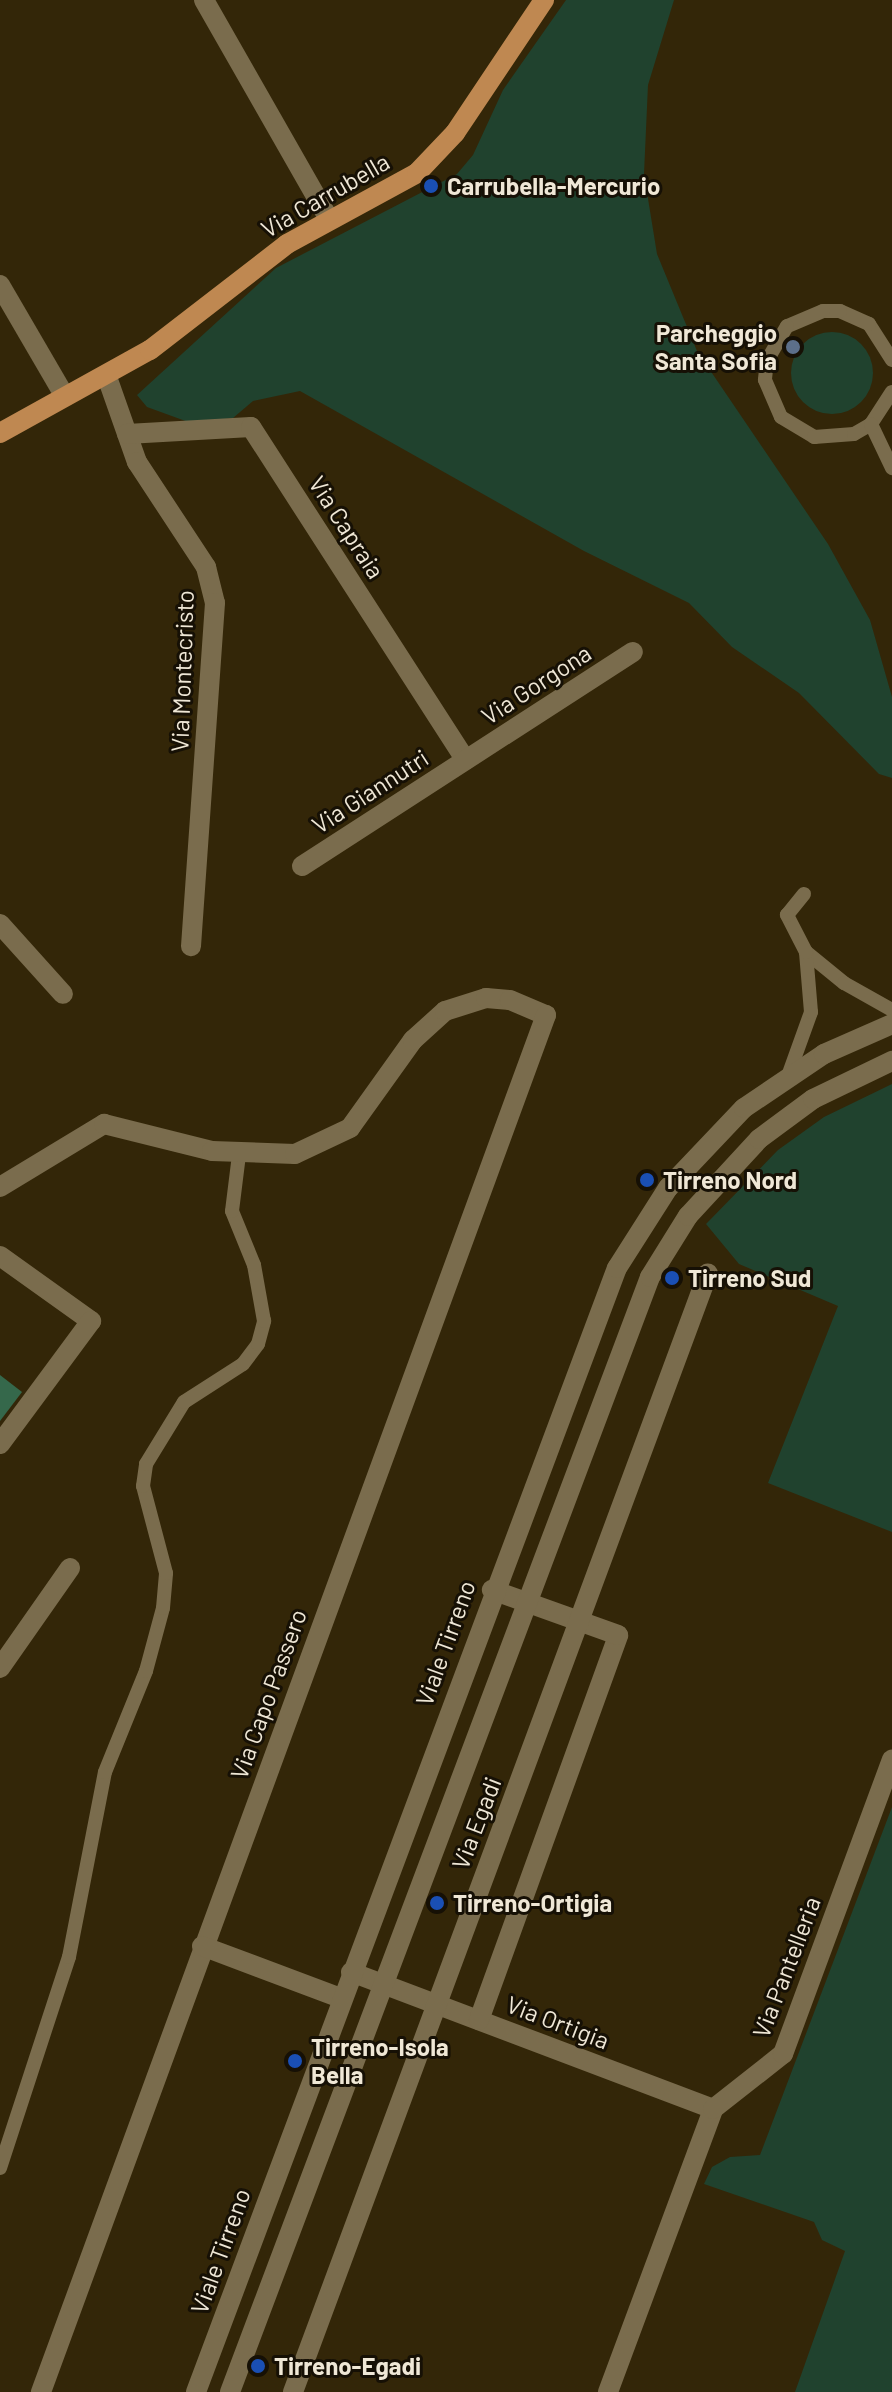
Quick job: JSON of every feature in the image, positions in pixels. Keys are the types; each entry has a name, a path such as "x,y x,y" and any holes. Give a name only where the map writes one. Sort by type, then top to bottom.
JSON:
{"main road":[{"name":"Via Carrubella","path":"0,433 64,395 107,377 179,329 287,244 417,173 440,153 544,0"}],"street":[{"path":"204,0 329,219"},
{"path":"0,285 64,395"},
{"name":"Via Montecristo","path":"107,377 137,462 206,567 215,603 191,946"},
{"name":"Via Capraia","path":"127,434 251,427 466,760"},
{"name":"Via Gorgona","path":"466,760 633,652"},
{"name":"Via Giannutri","path":"302,866 466,760"},
{"path":"0,924 63,994"},
{"name":"Via Capo Passero","path":"41,2392 202,1946 546,1015 510,1000 465,1002 429,1022 350,1128 295,1154 239,1155"},
{"name":"Viale Tirreno","path":"196,2392 492,1590 617,1268 650,1212 696,1154 744,1108 788,1076 892,1024"},
{"path":"205,2368 232,2386 385,1985 629,1323 681,1227 733,1164 785,1118 892,1061"},
{"path":"0,1187 104,1124 239,1155"},
{"path":"0,1256 91,1321 0,1444"},
{"name":"Via Egadi","path":"293,2392 708,1273"},
{"path":"0,1668 70,1568"},
{"path":"479,2020 618,1635 492,1590"},
{"name":"Via Pantelleria","path":"713,2109 783,2054 892,1759"},
{"path":"202,1946 340,1998"},
{"name":"Via Ortigia","path":"351,1972 713,2109"},
{"path":"608,2392 713,2109"}],"lane":[{"path":"892,329 869,324 840,311 804,316 774,342 765,380 781,417 796,430 834,439 871,424 892,391"},
{"path":"869,324 892,360"},
{"path":"871,424 892,468"},
{"path":"788,1076 811,1012 806,952 787,915 804,894"},
{"path":"806,952 844,983 892,1010"},
{"path":"0,2168 69,1957 105,1772 146,1671 163,1608 166,1573 143,1486 146,1464 184,1402 243,1364 258,1344 264,1321 254,1265 232,1211 239,1155"}],"green space":[{"path":"566,0 674,0 648,85 644,174 657,254 697,351 828,544 870,620 892,697 892,778 879,774 799,693 732,647 689,603 584,551 300,391 253,401 233,418 191,423 147,407 137,395 276,268 457,174 473,155 503,90"},
{"path":"832,332 848,335 861,344 870,357 873,373 870,389 861,402 848,411 832,414 816,411 803,402 794,389 791,373 794,357 803,344 816,335"},
{"path":"892,1084 892,1532 768,1483 838,1306 739,1264 706,1224 778,1150 824,1117"},
{"path":"0,1375 22,1392 0,1421"},
{"path":"892,1807 892,2392 795,2392 845,2251 822,2240 814,2222 704,2184 712,2167 730,2157 760,2155"}],"place":[{"name":"Carrubella-Mercurio","path":"431,186"},
{"name":"Parcheggio Santa Sofia","path":"793,347"},
{"name":"Tirreno Nord","path":"647,1180"},
{"name":"Tirreno Sud","path":"672,1278"},
{"name":"Tirreno-Ortigia","path":"437,1903"},
{"name":"Tirreno-Isola Bella","path":"295,2061"},
{"name":"Tirreno-Egadi","path":"258,2366"}]}
